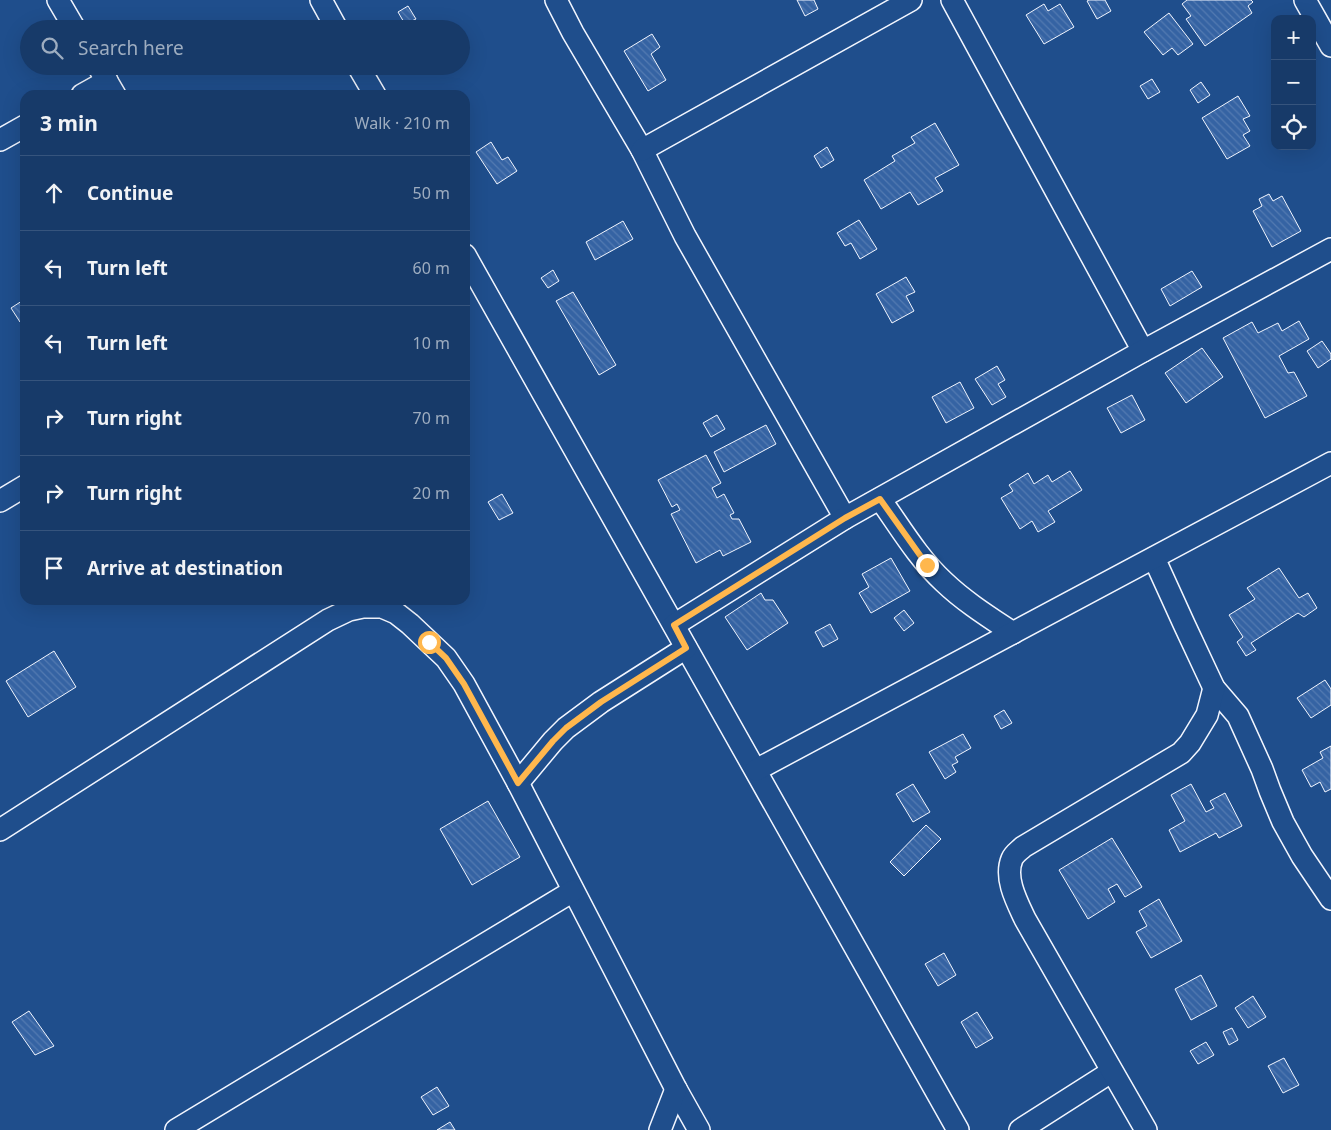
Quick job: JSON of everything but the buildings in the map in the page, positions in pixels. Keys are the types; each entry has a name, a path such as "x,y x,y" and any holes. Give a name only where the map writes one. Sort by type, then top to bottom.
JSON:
{"street":[{"path":"58,0 70,20"},
{"path":"321,0 332,20"},
{"path":"556,0 573,33 642,150 685,236 845,518"},
{"path":"642,150 911,0"},
{"path":"952,0 1143,351"},
{"path":"1305,0 1331,46"},
{"path":"363,75 372,90"},
{"path":"91,90 107,81"},
{"path":"0,140 20,129"},
{"path":"674,625 845,518 1143,351 1331,249"},
{"path":"470,264 958,1130"},
{"path":"756,770 1331,463"},
{"path":"0,501 20,489"},
{"path":"880,499 913,547 943,582 965,601 1013,633"},
{"path":"1154,558 1214,688 1238,716 1283,822 1302,856 1331,899"},
{"path":"0,830 328,620 348,610 363,607 382,607 396,613 446,658 464,684 518,783 699,1130"},
{"path":"518,783 566,728 601,702 686,648"},
{"path":"1146,1130 1111,1072 1025,919 1011,883 1010,868 1013,856 1023,847 1181,753 1190,743 1207,714 1214,688"},
{"path":"176,1130 573,891"},
{"path":"1020,1130 1111,1072"},
{"path":"660,1130 676,1089"}],"route":[{"path":"429,642 446,658 464,684 518,783 566,728 601,702 686,648 674,625 845,518 880,499 927,565"}]}
